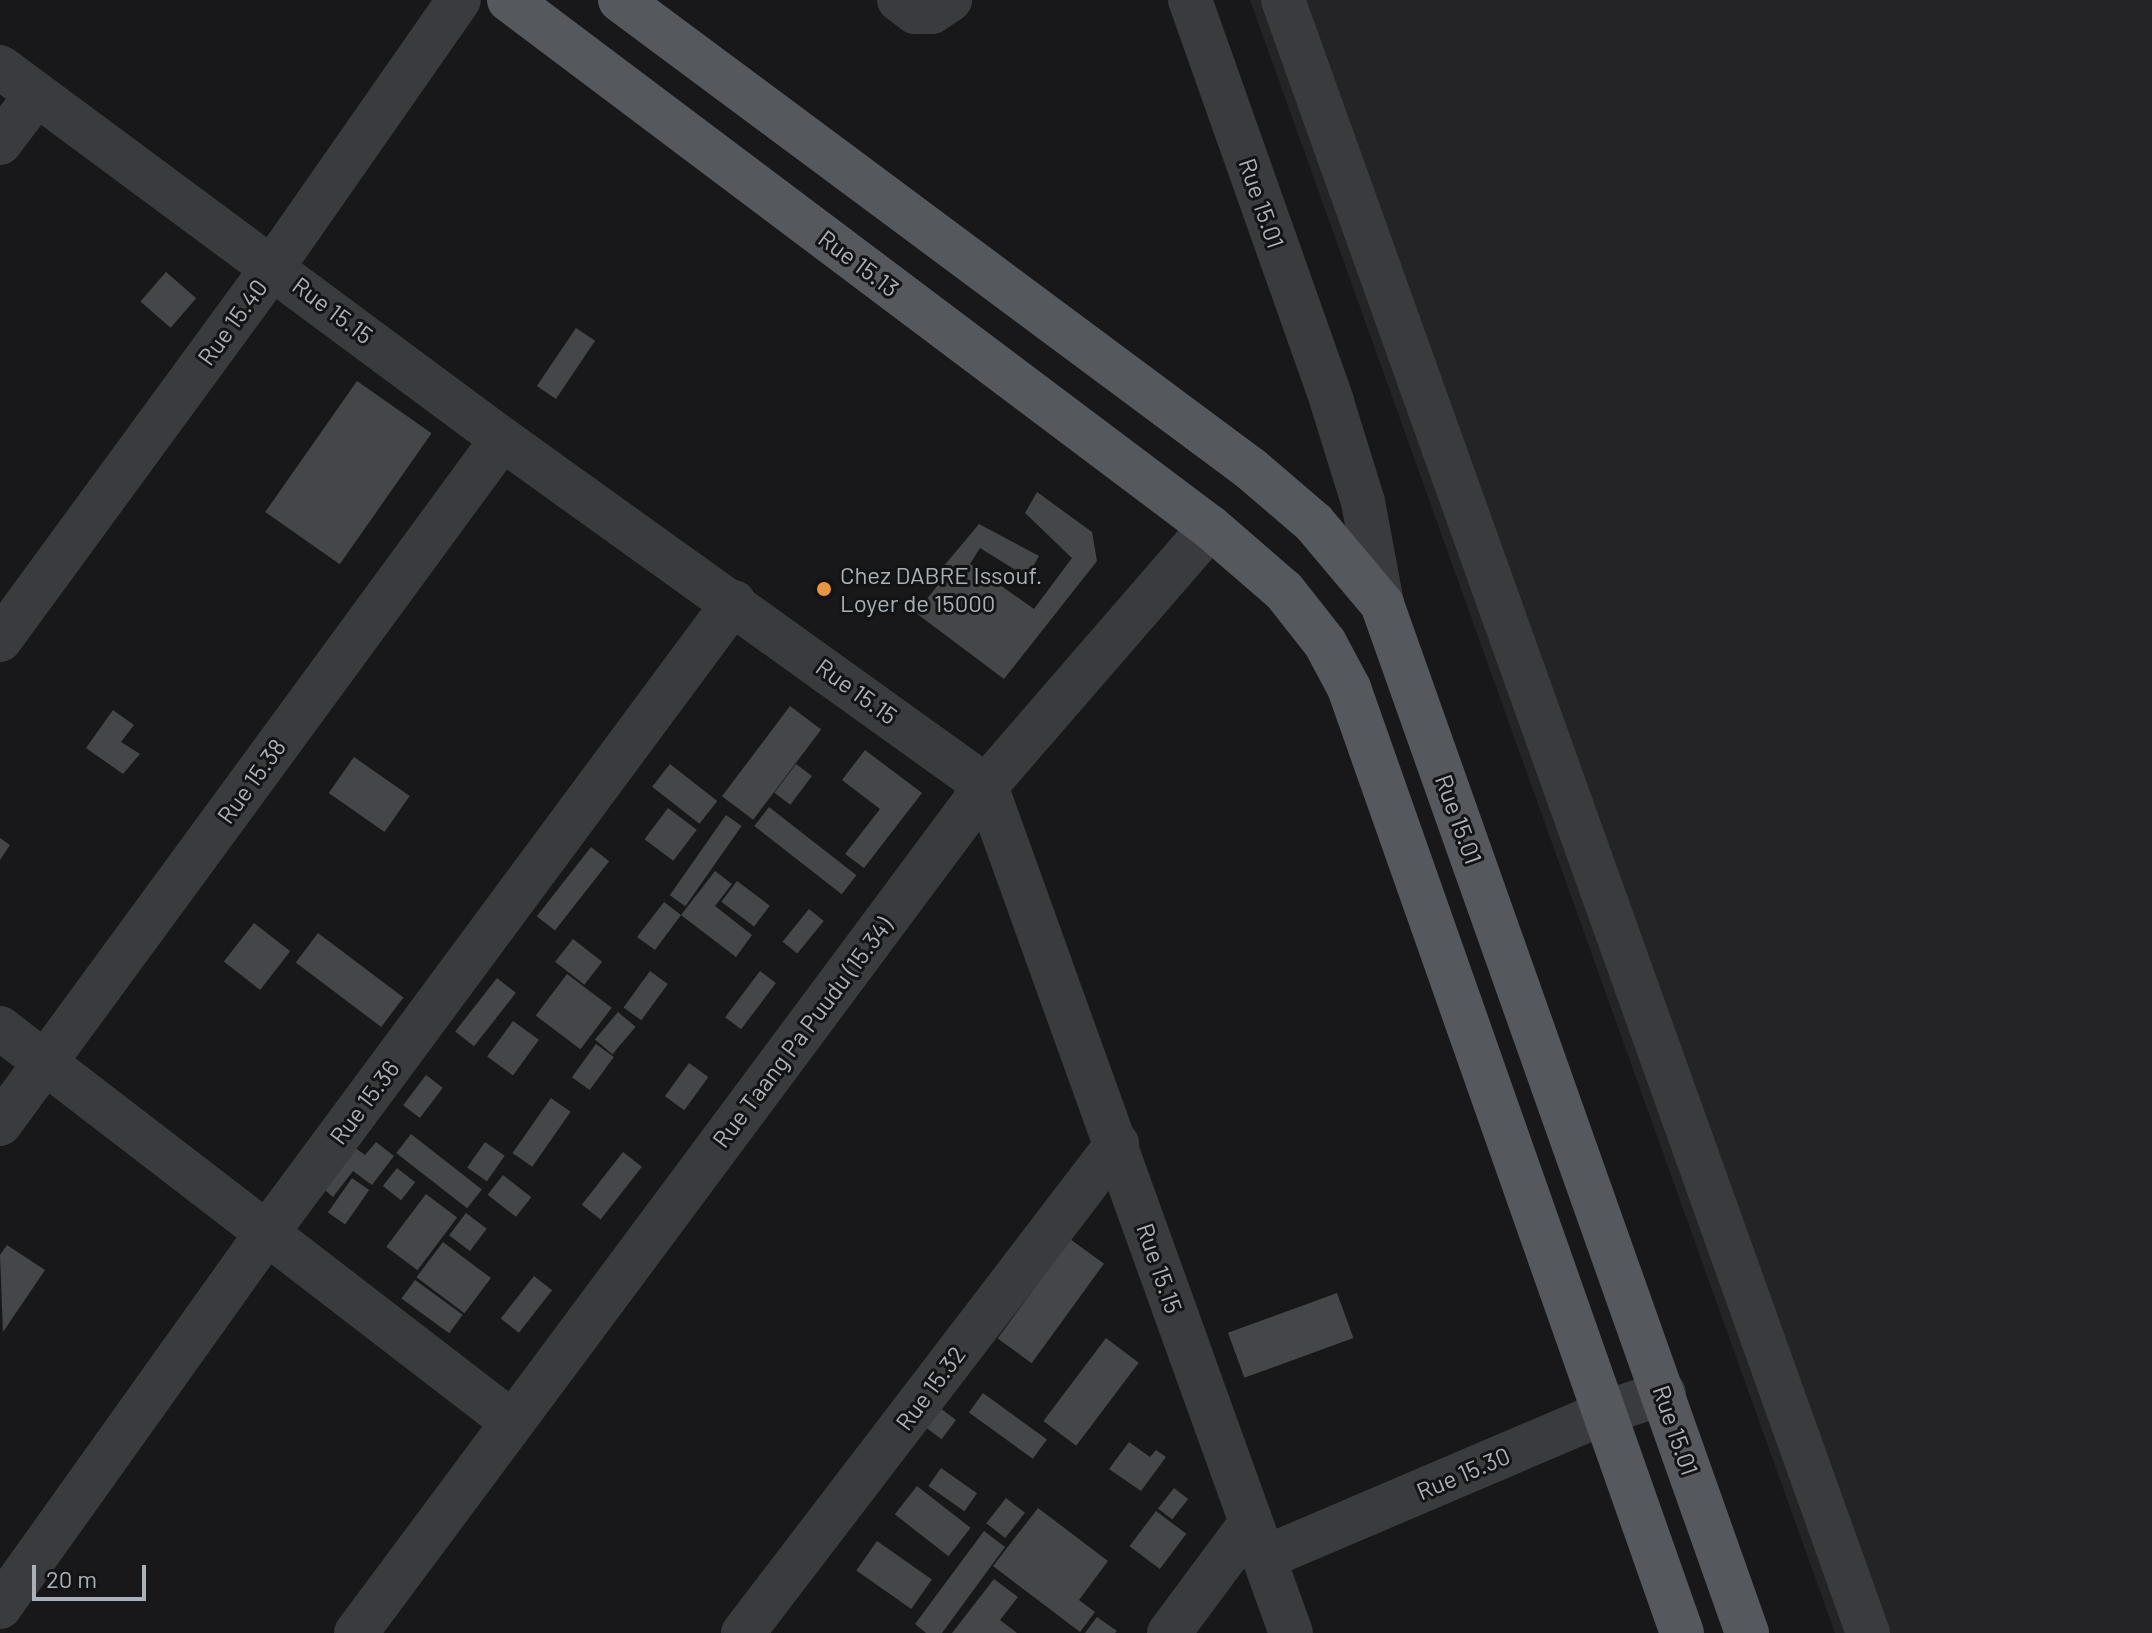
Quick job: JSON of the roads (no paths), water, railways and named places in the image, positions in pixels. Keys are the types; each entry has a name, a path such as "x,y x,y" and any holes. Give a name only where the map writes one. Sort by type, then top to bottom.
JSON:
{"main road":[{"name":"Rue 15.13","path":"509,0 1210,527"},
{"path":"620,0 1251,469 1314,523 1382,604"},
{"path":"1210,527 1284,591 1325,643 1349,688 1682,1633"},
{"name":"Rue 15.01","path":"1382,604 1747,1633"}],"street":[{"name":"Rue 15.40","path":"0,640 274,265 459,0"},
{"path":"899,0 915,12 932,12 950,0"},
{"name":"Rue 15.01","path":"1190,0 1332,402 1363,502 1382,604"},
{"path":"1283,0 1868,1633"},
{"name":"Rue 15.15","path":"0,67 274,265 502,439 734,602 986,786 1291,1633"},
{"path":"0,143 37,94"},
{"name":"Rue 15.38","path":"0,1124 502,439"},
{"name":"Rue Taang Pa Puudu (15.34)","path":"356,1633 986,786 1210,527"},
{"name":"Rue 15.36","path":"0,1607 267,1233 734,602"},
{"path":"0,1028 511,1421"},
{"name":"Rue 15.32","path":"743,1633 1117,1144"},
{"name":"Rue 15.30","path":"1257,1541 1664,1393"},
{"path":"1169,1633 1257,1541"}],"place":[{"name":"Chez DABRE Issouf. Loyer de 15000","path":"824,589"}]}
